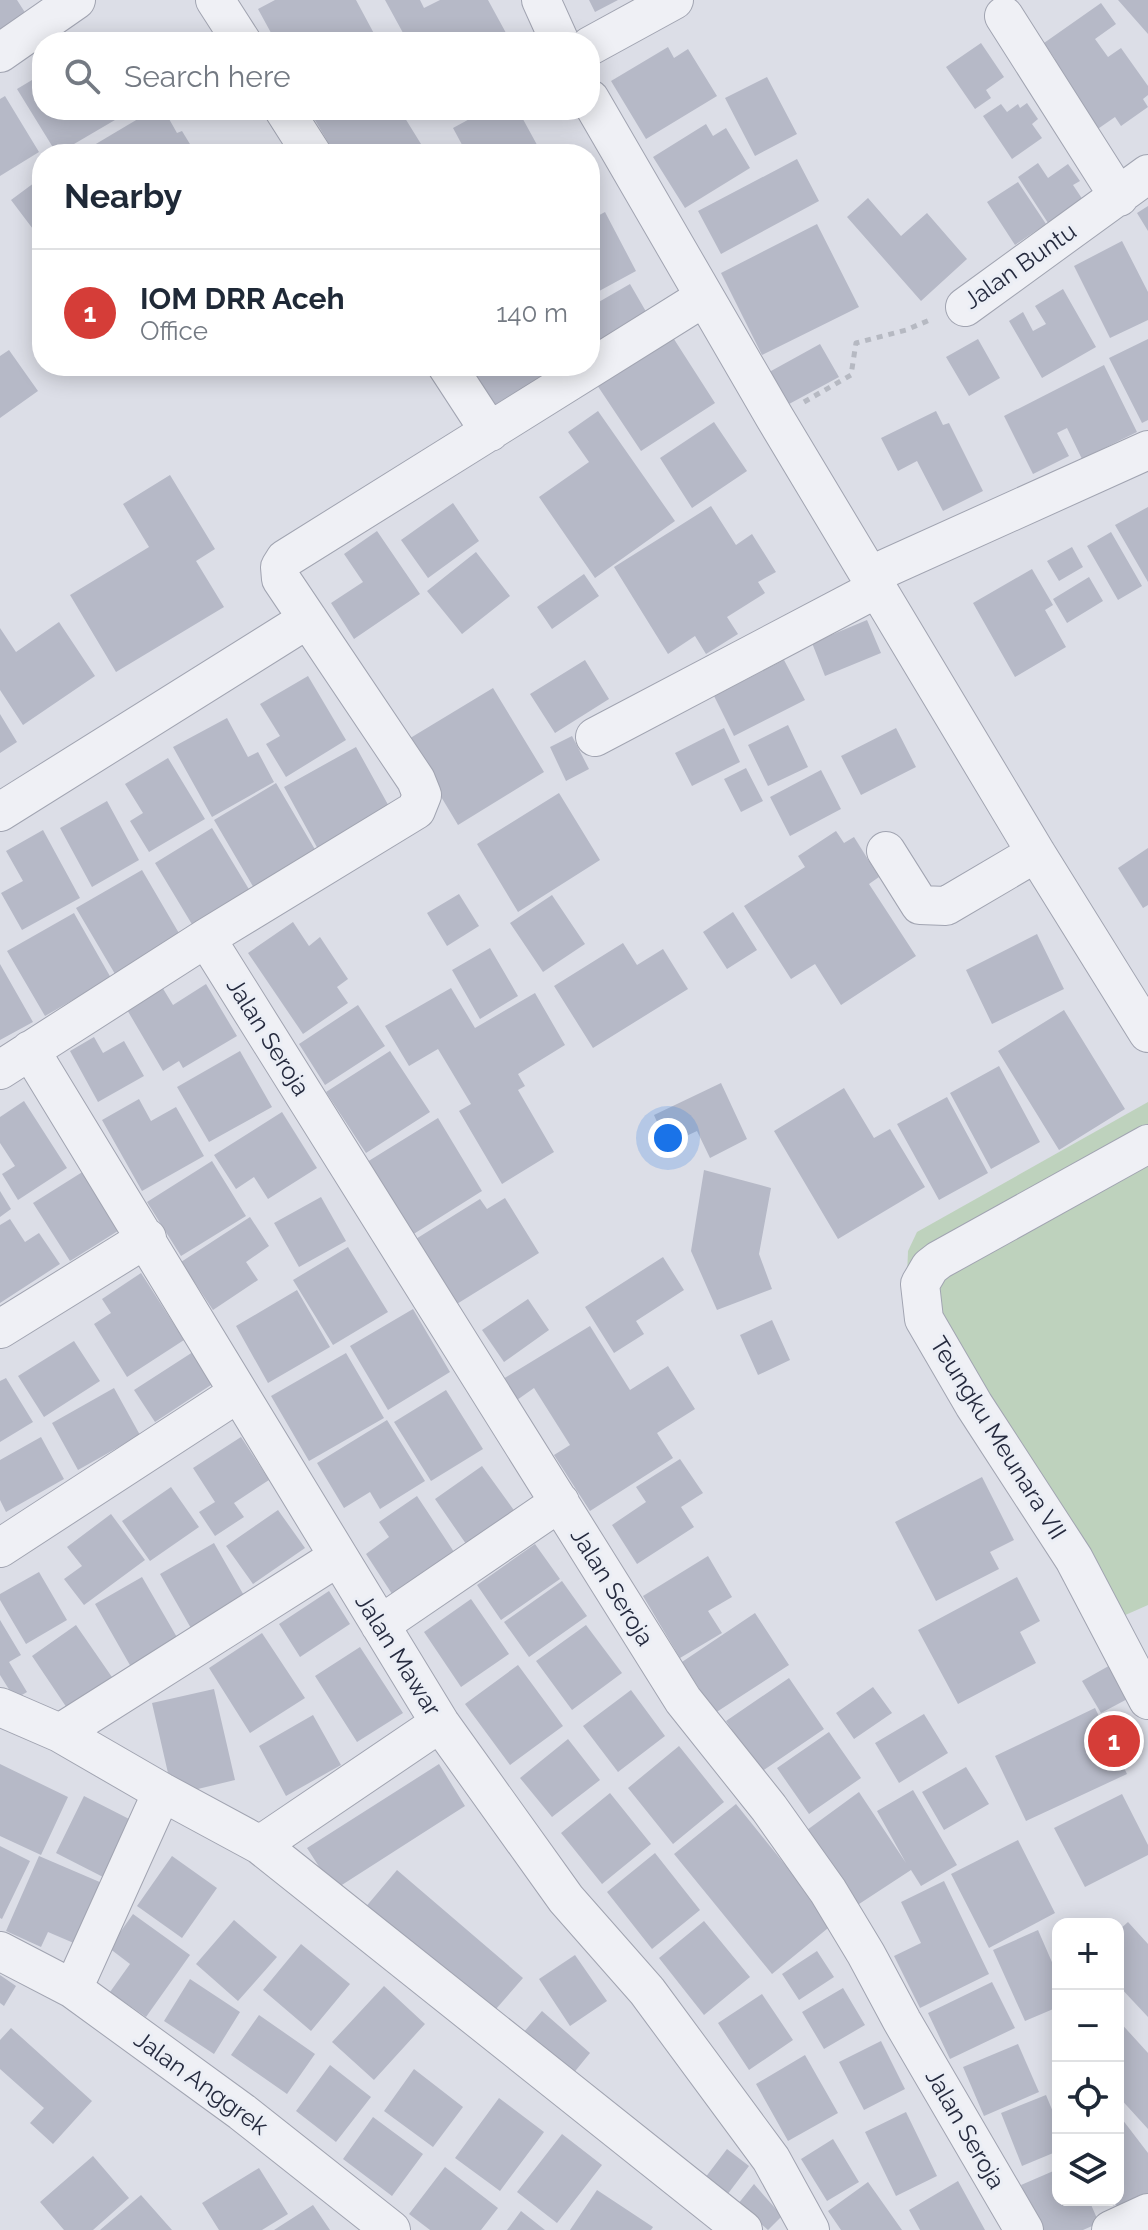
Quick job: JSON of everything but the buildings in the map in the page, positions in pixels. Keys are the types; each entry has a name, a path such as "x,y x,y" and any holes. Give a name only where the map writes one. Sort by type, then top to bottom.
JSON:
{"street":[{"path":"0,53 76,0"},
{"path":"215,0 236,32"},
{"path":"541,0 555,32"},
{"path":"600,41 674,0"},
{"path":"1004,16 1119,197"},
{"path":"600,117 703,298 1036,853 1148,1033"},
{"path":"290,120 306,144"},
{"name":"Jalan Buntu","path":"965,307 1148,174"},
{"path":"600,363 703,298"},
{"path":"454,376 490,432"},
{"path":"15,1060 206,938 416,810 422,795 416,780 281,579 280,567 285,559 579,376"},
{"path":"595,737 874,582 1148,450"},
{"path":"0,812 308,619"},
{"path":"886,851 920,905 946,906 1036,853"},
{"name":"Jalan Seroja","path":"206,938 683,1700 769,1808 828,1891 1024,2230"},
{"name":"Jalan Mawar","path":"15,1060 147,1238 440,1723 566,1899 647,1991 771,2159 810,2230"},
{"name":"Teungku Meunara VII","path":"1148,1144 939,1260 924,1275 919,1296 924,1319 974,1405 1074,1559 1148,1700"},
{"path":"0,1329 147,1238"},
{"path":"0,1548 238,1393"},
{"path":"380,1625 560,1502"},
{"path":"60,1733 338,1557"},
{"path":"0,1707 60,1733 260,1845 743,2230"},
{"path":"260,1845 440,1723"},
{"path":"73,1989 162,1792"},
{"name":"Jalan Anggrek","path":"0,1951 73,1989 242,2112 391,2230"},
{"path":"1111,2230 1148,2213"}],"path":[{"name":"Jalan Buntu","path":"775,418 851,375 856,343 906,330 965,307"}],"green space":[{"path":"1148,1102 1148,1605 1105,1624 907,1277 908,1251 917,1232"}],"place":[{"name":"IOM DRR Aceh","path":"1114,1741"}]}
